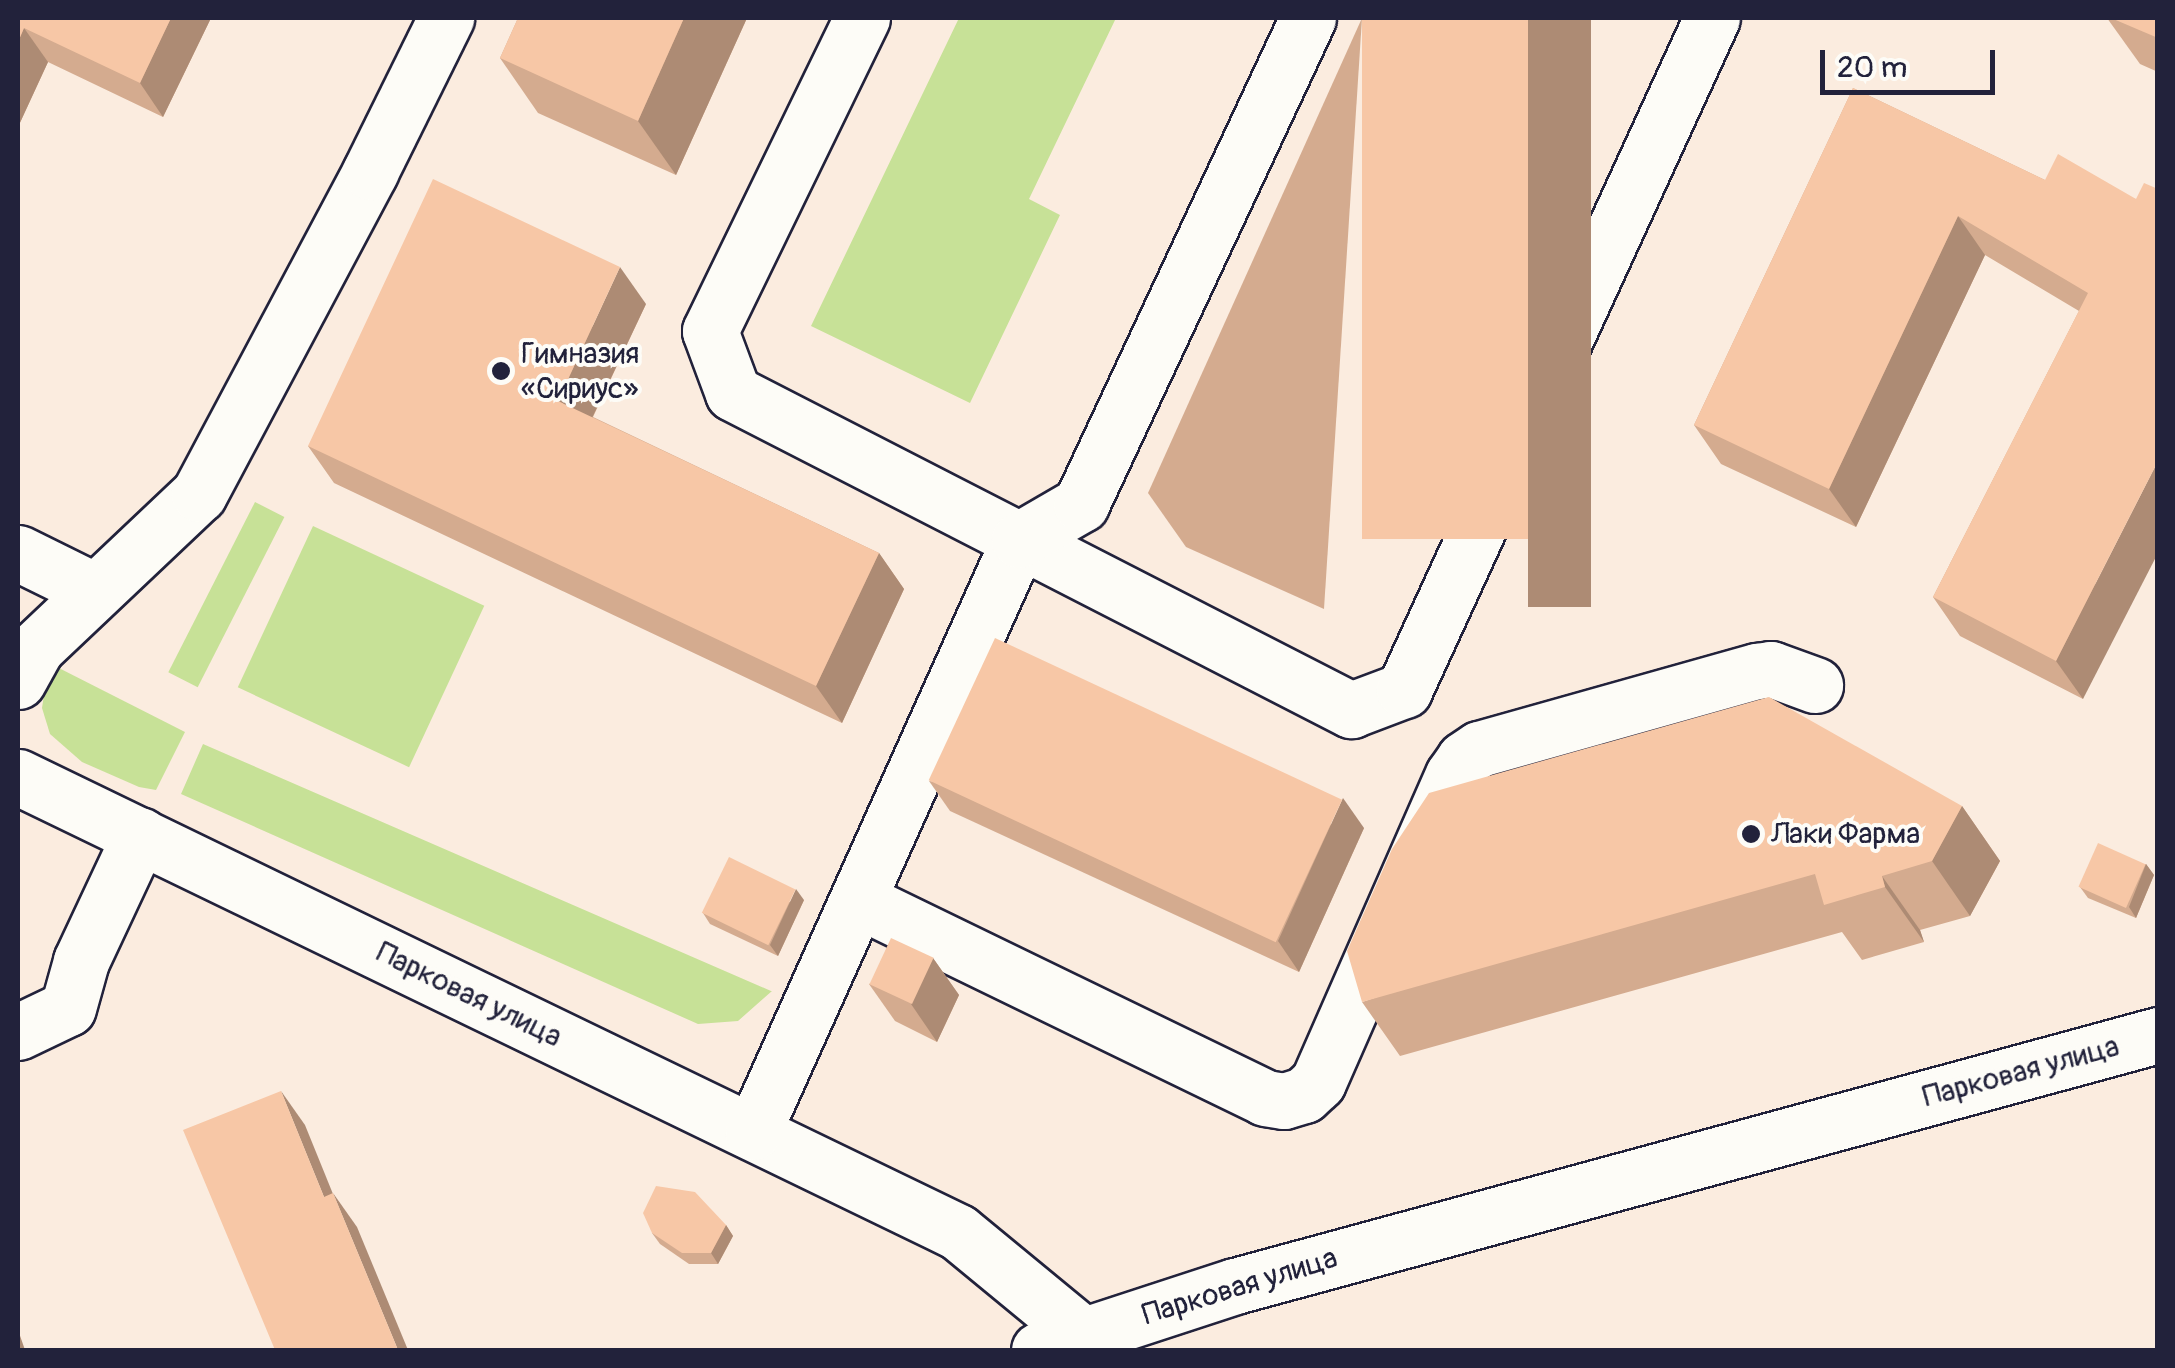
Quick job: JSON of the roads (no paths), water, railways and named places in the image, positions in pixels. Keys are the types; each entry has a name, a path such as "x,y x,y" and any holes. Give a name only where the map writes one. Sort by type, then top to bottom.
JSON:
{"street":[{"path":"18,681 36,648 93,590 199,494 370,172 446,18"},
{"path":"862,18 710,331 733,393 1351,710 1404,690 1712,18"},
{"path":"753,1132 1019,540 1080,504 1308,18"},
{"path":"18,553 93,590"},
{"path":"860,901 1265,1098 1284,1100 1304,1095 1318,1082 1453,775 1464,759 1480,749 1757,671 1772,669 1814,685"},
{"name":"Парковая улица","path":"18,778 958,1232 1061,1343 1235,1286 2158,1035"},
{"path":"18,1032 68,1008 81,961 140,835"}],"place":[{"name":"Гимназия «Сириус»","path":"501,371"},
{"name":"Лаки Фарма","path":"1751,834"}]}
